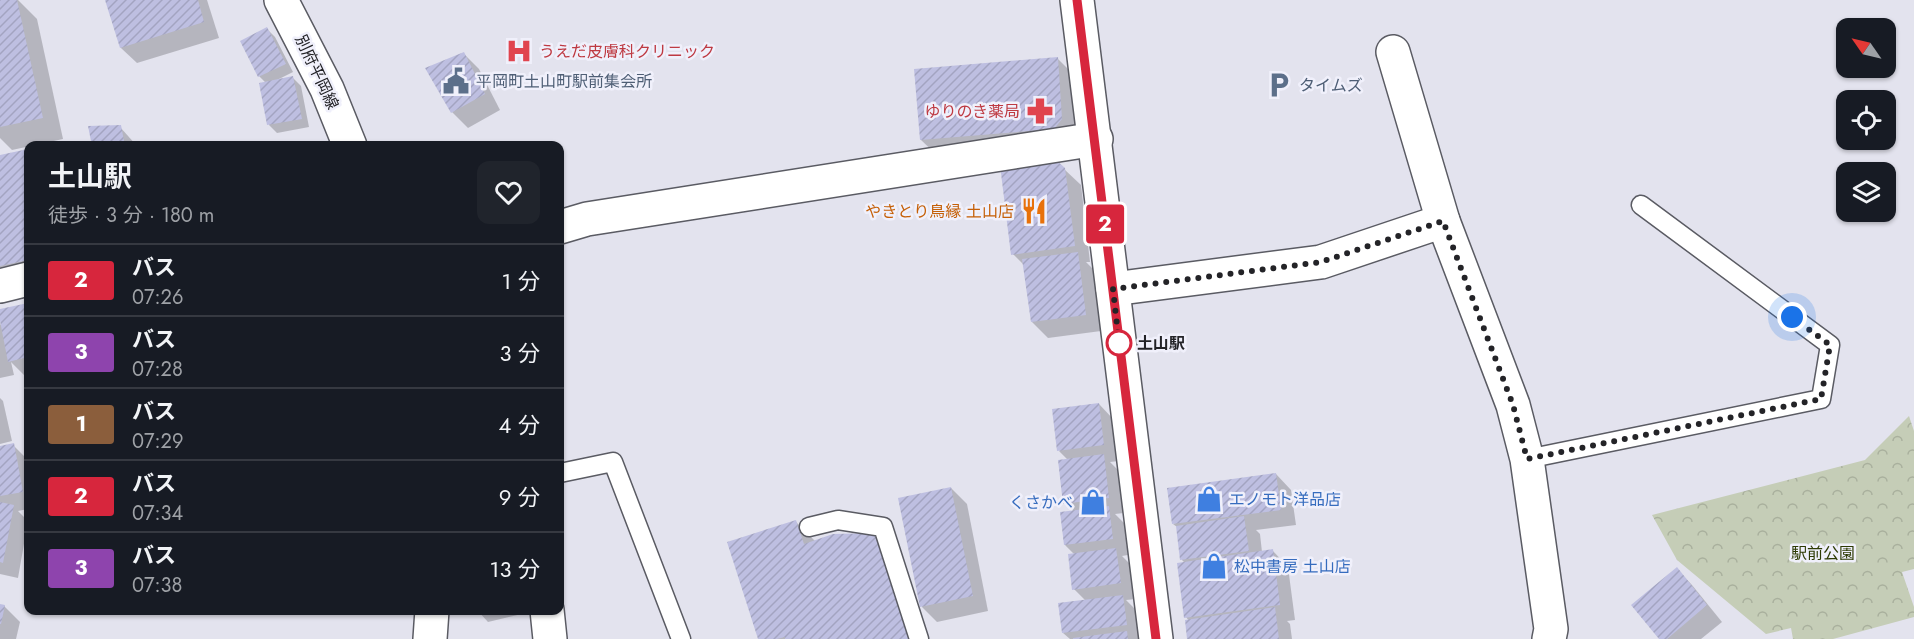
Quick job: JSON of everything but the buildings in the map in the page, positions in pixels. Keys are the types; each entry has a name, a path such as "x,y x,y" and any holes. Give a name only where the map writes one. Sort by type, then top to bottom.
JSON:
{"street":[{"name":"別府平岡線","path":"281,0 327,89 348,141"},
{"path":"1077,0 1096,139 1156,639"},
{"path":"1393,52 1443,221 1513,405 1527,459 1551,629 1549,639"},
{"path":"564,226 586,219 1096,139"},
{"path":"1113,289 1321,262 1443,221"},
{"path":"0,286 24,280"},
{"path":"430,639 432,615"},
{"path":"548,615 550,639"}],"lane":[{"path":"1527,459 1821,399 1830,345 1641,205"},
{"path":"564,472 613,462 681,639"},
{"path":"809,527 838,520 882,527 919,639"}],"green space":[{"name":"駅前公園","path":"1909,416 1914,431 1914,569 1902,572 1914,607 1914,617 1833,639 1793,639 1791,628 1766,634 1677,560 1652,515 1865,460"}],"bus line":[{"name":"2","path":"1077,0 1096,139 1156,639"}],"place":[{"name":"うえだ皮膚科クリニック","path":"519,51"},
{"name":"平岡町土山町駅前集会所","path":"456,81"},
{"name":"タイムズ","path":"1279,85"},
{"name":"ゆりのき薬局","path":"1040,111"},
{"name":"やきとり鳥縁 土山店","path":"1034,211"},
{"name":"土山駅","path":"1119,343"},
{"name":"エノモト洋品店","path":"1209,499"},
{"name":"くさかべ","path":"1093,502"},
{"name":"松中書房 土山店","path":"1214,566"}],"route":[{"path":"1119,343 1113,289 1321,262 1443,221 1513,405 1527,459 1821,399 1830,345 1792,317"}]}
